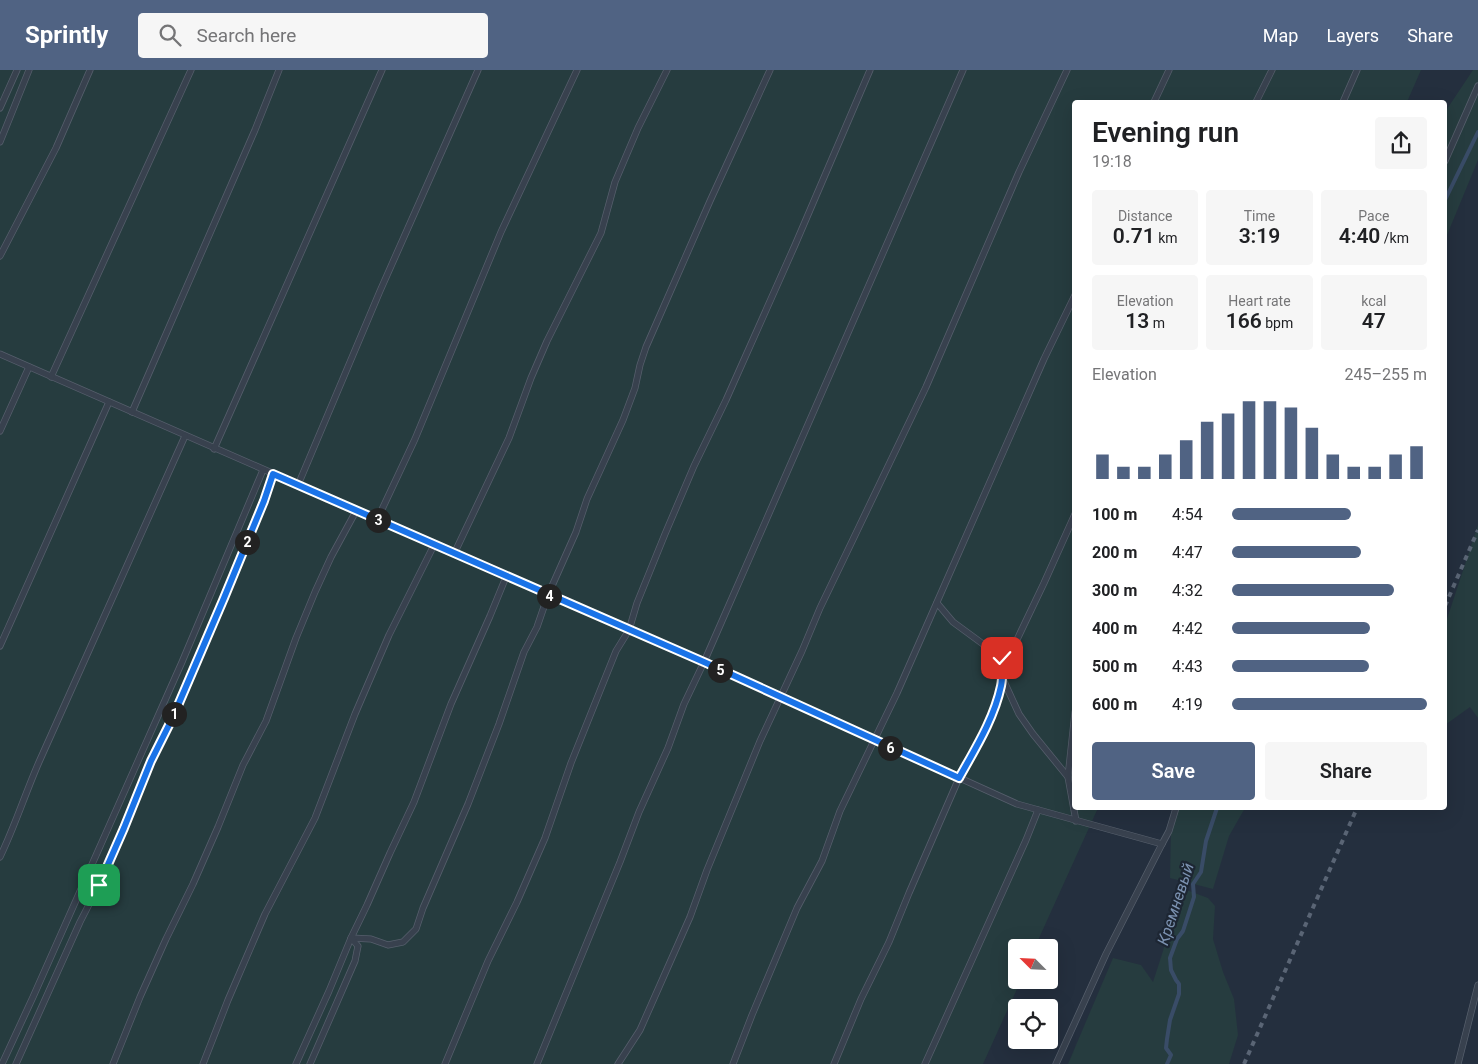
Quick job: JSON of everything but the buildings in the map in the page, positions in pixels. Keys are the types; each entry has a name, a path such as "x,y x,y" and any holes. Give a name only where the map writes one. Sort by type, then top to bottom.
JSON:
{"lane":[{"path":"0,108 17,70"},
{"path":"0,142 30,70"},
{"path":"0,256 56,148 90,70"},
{"path":"51,377 191,70"},
{"path":"132,412 279,70"},
{"path":"214,449 382,70"},
{"path":"298,485 380,291 478,70"},
{"path":"378,520 415,439 501,232 577,70"},
{"path":"454,554 510,438 531,378 600,233 615,182 638,128 667,70"},
{"path":"351,938 371,939 388,945 403,942 416,929 484,762 524,652 538,627 548,595 576,532 587,499 623,420 635,388 646,347 770,70"},
{"path":"445,1064 488,961 518,902 541,848 571,763 616,651 629,630 648,577 694,466 726,400 870,70"},
{"path":"536,1064 668,748 684,704 963,70"},
{"path":"618,1064 640,1030 690,917 714,853 780,697 837,572 926,387 1019,172 1067,70"},
{"path":"1155,100 1170,70"},
{"path":"1257,100 1272,70"},
{"path":"1344,100 1358,70"},
{"path":"1447,156 1478,86"},
{"path":"733,1064 797,908 822,861 840,811 875,741 1044,359 1072,301"},
{"path":"0,354 704,662 1017,804 1162,844"},
{"path":"0,432 29,367"},
{"path":"0,646 109,402"},
{"path":"0,857 10,837 24,798 185,436"},
{"path":"2,1064 178,671 264,470"},
{"path":"16,1064 80,922 99,885 151,761 173,717 244,550 273,474"},
{"path":"113,1064 155,964 211,843 243,765 266,721 315,592 331,557 356,511"},
{"path":"834,1064 861,999 889,942 959,778 979,742 993,711 1001,684 1002,658 1013,648 1072,521"},
{"path":"203,1064 228,1000 266,914 315,818 388,635 434,545"},
{"path":"296,1064 351,938 368,905 414,802 452,704 506,577"},
{"path":"937,603 953,622 1002,658"},
{"path":"1002,677 1019,714 1032,734 1068,776"},
{"path":"1072,739 1068,776 1072,798"},
{"path":"925,1064 1038,810"},
{"path":"1074,810 1076,821"},
{"path":"1056,1064 1106,954 1169,831 1175,810"},
{"path":"310,1064 355,961 358,946 351,938"},
{"path":"1458,1064 1478,985"}],"green space":[{"path":"0,70 1421,70 1408,100 1072,100 1072,810 1097,810 1039,939 1008,939 1008,989 1017,989 1012,999 1008,999 1008,1009 983,1064 0,1064"},
{"path":"1473,70 1478,70 1478,160 1447,235 1447,109"},
{"path":"1478,525 1478,718 1470,707 1447,724 1447,619"},
{"path":"1174,810 1244,810 1229,836 1213,889 1170,878 1171,827"},
{"path":"1184,889 1208,898 1215,906 1213,939 1234,999 1238,1035 1229,1064 1068,1064 1113,958 1141,965 1153,982 1170,923"}],"waterway":[{"name":"Кремневый","path":"1447,196 1478,132"},
{"name":"Кремневый","path":"1167,1064 1171,1055 1166,1048 1170,1020 1179,994 1179,984 1171,970 1170,958 1177,939 1183,931 1194,897 1193,884 1201,872 1206,841 1216,810"}],"railway":[{"path":"1447,601 1478,530"},
{"path":"1244,1064 1356,810"}],"route":[{"path":"99,885 151,761 173,717 224,598 264,501 273,474 704,662 959,778 979,742 993,711 1001,684 1002,658"}]}
